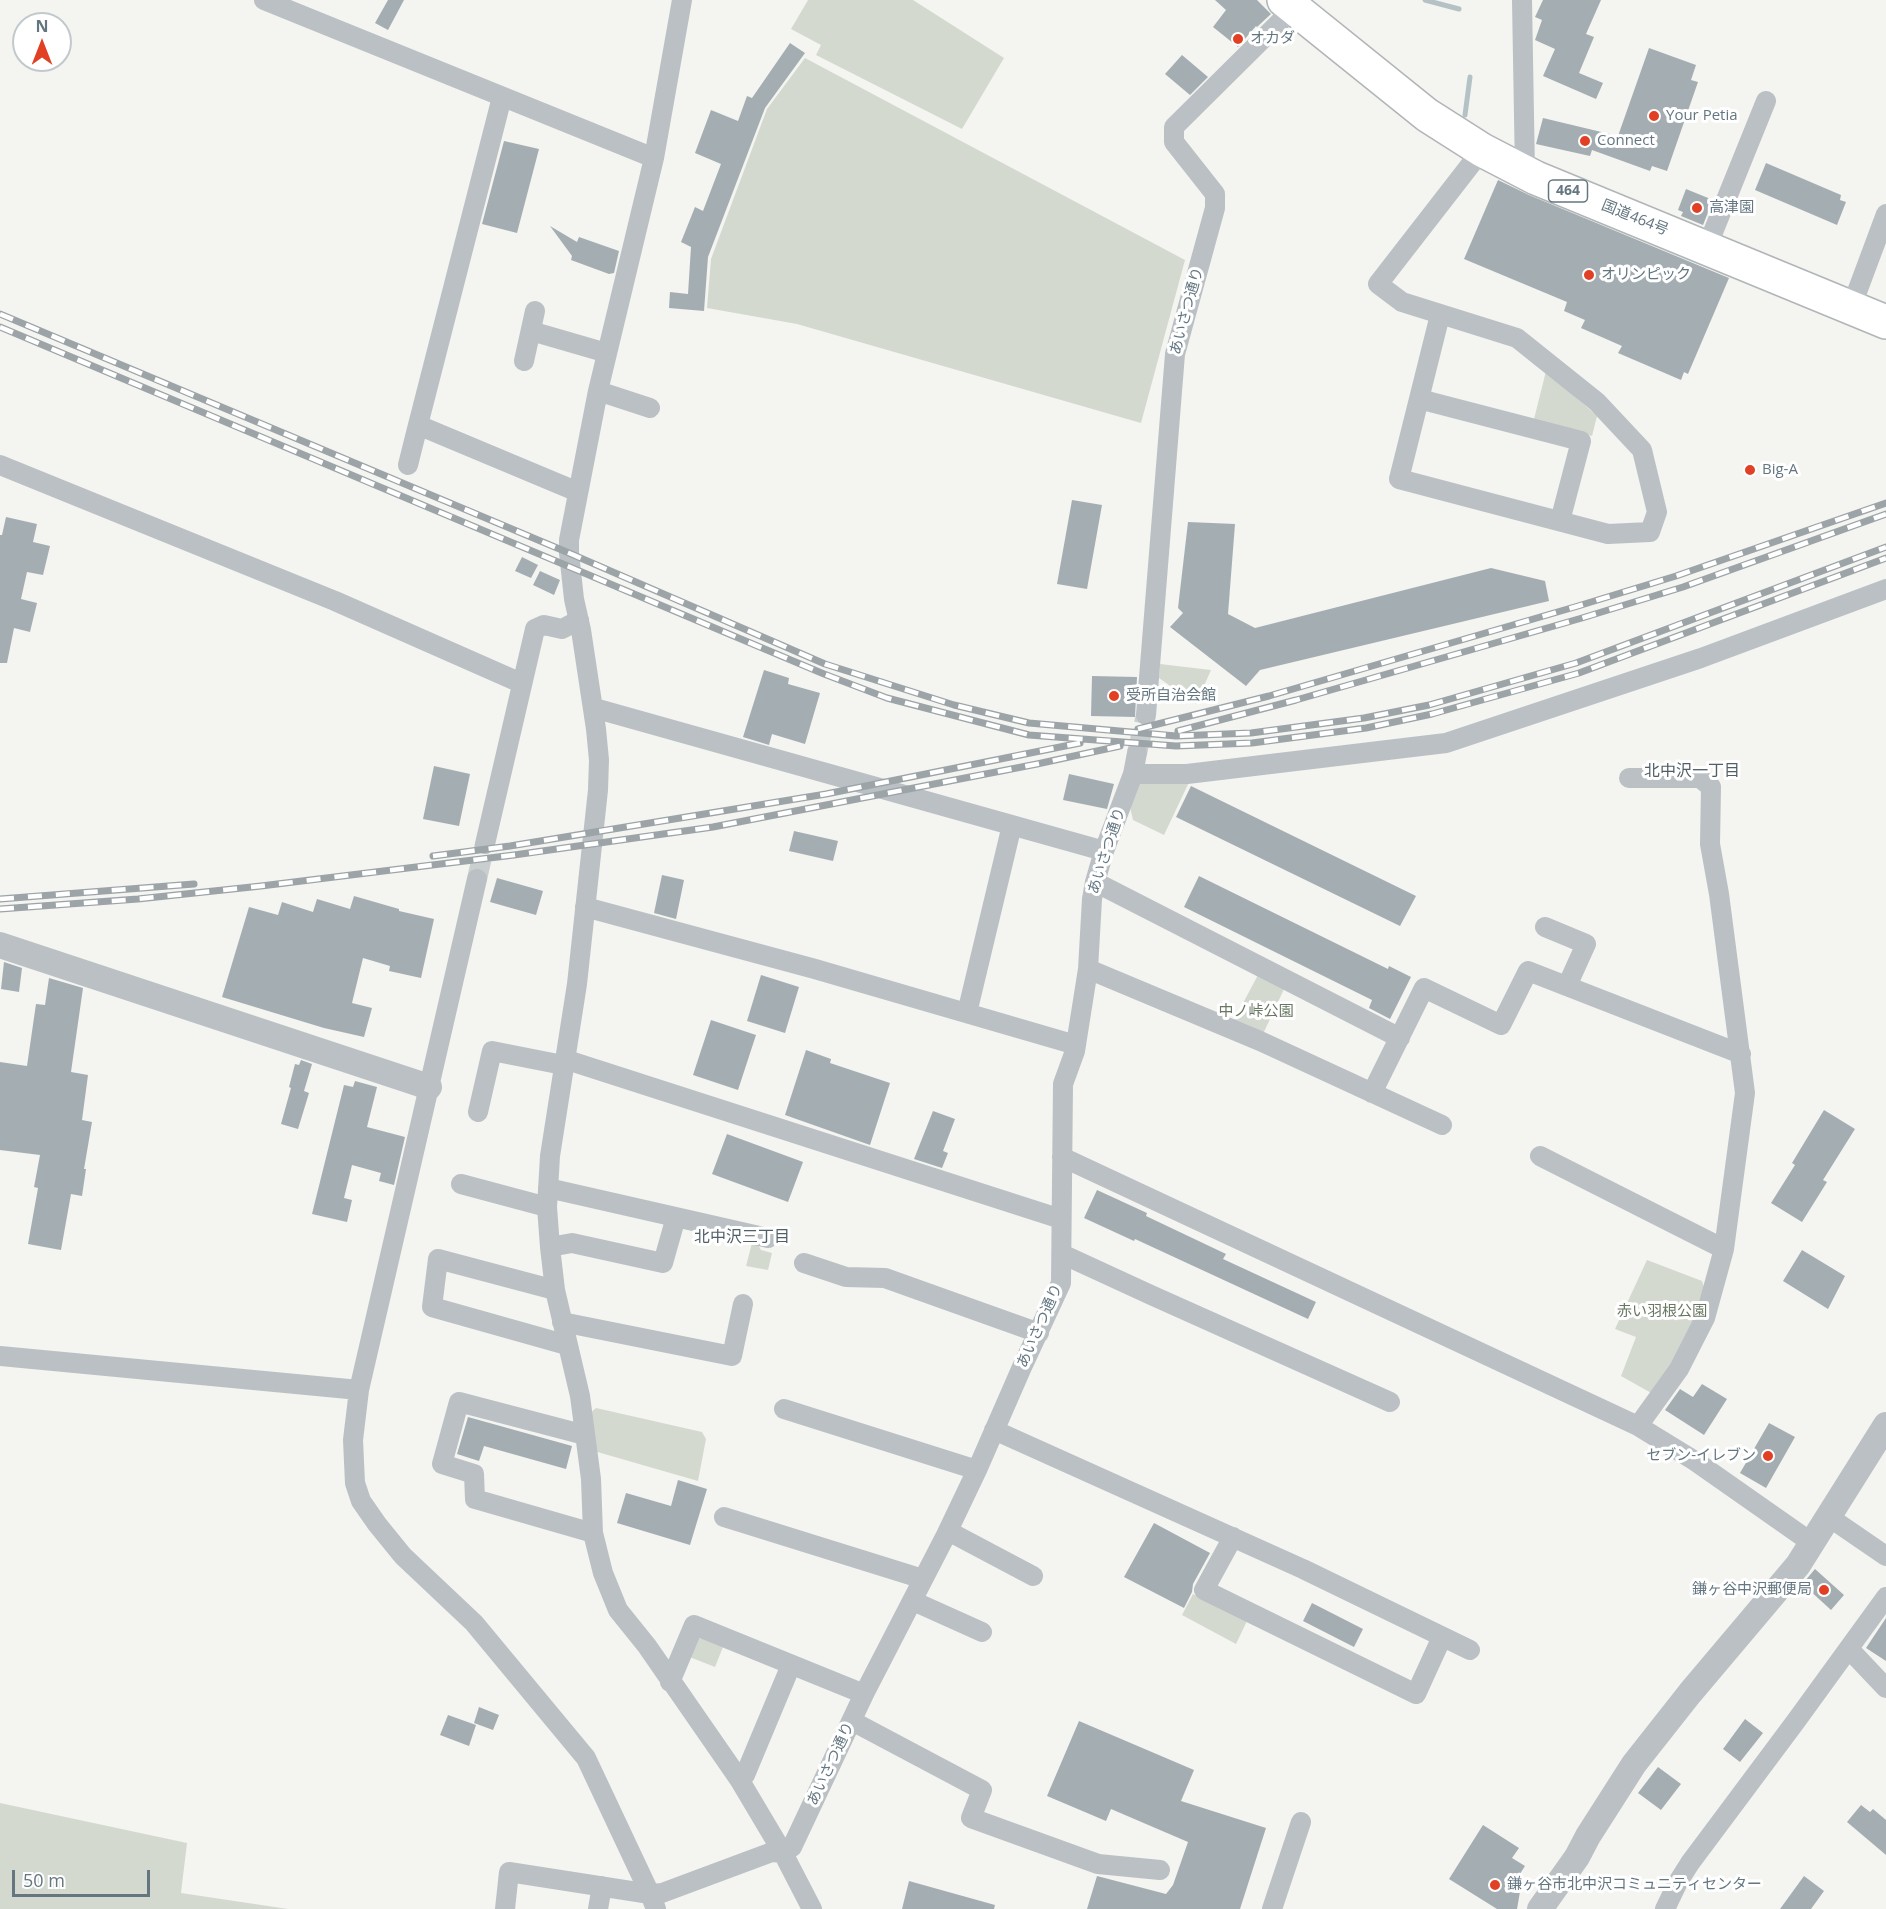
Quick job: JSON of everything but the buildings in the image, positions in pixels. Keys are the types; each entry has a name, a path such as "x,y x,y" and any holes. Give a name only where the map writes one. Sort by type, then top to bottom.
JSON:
{"highway":[{"name":"国道464号","path":"1289,4 1427,115 1482,150 1525,172 1886,322"}],"street":[{"path":"264,0 654,158"},
{"path":"682,0 654,158 598,392 569,540 574,599 594,708 599,760 598,790 577,984 554,1126 548,1198 550,1247 555,1290 580,1396 591,1479 593,1533 603,1573 618,1610 647,1646 739,1779 783,1853 812,1909"},
{"path":"1522,0 1525,172"},
{"name":"あいさつ通り","path":"1146,716 1175,354 1215,208 1215,194 1174,142 1174,127 1289,4"},
{"path":"408,465 502,97"},
{"path":"1707,247 1766,101"},
{"path":"1440,315 1399,479 1608,534 1650,532 1657,512 1642,450 1597,402 1517,338 1402,302 1378,284 1482,150"},
{"path":"1851,308 1886,214"},
{"path":"524,361 536,311"},
{"path":"531,332 607,353"},
{"path":"598,392 650,408"},
{"path":"1419,399 1581,441 1560,521"},
{"path":"418,425 578,492"},
{"path":"0,465 335,601 521,683"},
{"path":"1133,774 1187,774 1446,742 1701,658 1886,589"},
{"path":"484,844 535,629 544,625 562,629 579,620"},
{"path":"594,708 1104,851"},
{"name":"あいさつ通り","path":"783,1853 792,1847 864,1694 948,1532 1061,1283 1063,1084 1076,1045 1088,969 1095,882 1133,774 1137,753"},
{"path":"1629,778 1700,778 1711,786 1710,844 1719,894 1745,1093 1724,1249 1705,1318 1679,1369 1638,1426"},
{"path":"967,1013 1012,825"},
{"path":"477,879 359,1390 352,1440 355,1483 361,1501 403,1556 474,1623 586,1758 653,1901"},
{"path":"1095,882 1400,1038"},
{"path":"585,907 794,963 1076,1045"},
{"path":"1545,927 1586,944 1568,986"},
{"path":"0,945 429,1087"},
{"path":"1088,969 1260,1041 1442,1125"},
{"path":"1372,1093 1424,988 1501,1025 1528,971 1741,1054"},
{"path":"478,1112 492,1051 564,1062 1061,1219"},
{"path":"1540,1156 1724,1249"},
{"path":"1062,1157 1638,1426 1695,1461 1812,1543"},
{"path":"461,1184 676,1217 768,1238"},
{"path":"550,1247 572,1243 663,1263 676,1217"},
{"path":"1062,1254 1390,1402"},
{"path":"555,1290 438,1259 432,1307 567,1345"},
{"path":"804,1263 846,1277 885,1278 1039,1333"},
{"path":"562,1322 732,1356 743,1304"},
{"path":"0,1356 359,1390"},
{"path":"585,1435 459,1402 442,1464 474,1474 475,1499 593,1533"},
{"path":"784,1409 977,1470"},
{"path":"1540,1909 1573,1863 1634,1764 1690,1693 1798,1565 1886,1425"},
{"path":"994,1430 1303,1569 1470,1650"},
{"path":"724,1517 923,1579"},
{"path":"1828,1517 1886,1556"},
{"path":"948,1532 1032,1576"},
{"path":"1233,1537 1204,1590 1421,1696 1442,1637"},
{"path":"1665,1909 1690,1863 1886,1597"},
{"path":"912,1601 982,1632"},
{"path":"670,1682 693,1625 864,1694"},
{"path":"1849,1649 1886,1688"},
{"path":"739,1779 745,1775 791,1665"},
{"path":"852,1722 982,1790 971,1818 1098,1864 1160,1870"},
{"path":"1272,1909 1301,1822"},
{"path":"653,1901 662,1893 772,1852 783,1853"},
{"path":"505,1909 509,1872 602,1886 653,1901"},
{"path":"598,1909 602,1886"}],"green space":[{"path":"808,0 913,0 1004,58 962,129 816,55 821,45 791,29"},
{"path":"805,58 1185,260 1141,423 797,324 707,308 711,259 767,109"},
{"path":"1546,371 1597,416 1592,436 1534,419"},
{"path":"1160,664 1211,670 1196,704 1159,678"},
{"path":"1191,778 1164,835 1133,820 1130,807 1138,783"},
{"name":"中ノ峠公園","path":"1259,973 1285,987 1263,1034 1233,1022"},
{"path":"752,1243 757,1243 761,1250 772,1253 768,1270 746,1266"},
{"name":"赤い羽根公園","path":"1647,1260 1702,1281 1705,1290 1697,1321 1653,1394 1621,1376 1636,1337 1615,1329"},
{"path":"596,1408 702,1432 706,1439 698,1481 594,1451 590,1413"},
{"path":"1193,1594 1247,1621 1236,1644 1182,1615"},
{"path":"701,1638 723,1647 715,1667 687,1656 693,1641"},
{"path":"0,1803 187,1843 181,1893 288,1909 0,1909"}],"waterway":[{"path":"1425,0 1459,9"},
{"path":"1465,115 1470,77"}],"tunnel":[{"path":"1137,753 1146,715"},
{"path":"477,879 485,844"}],"railway":[{"path":"0,314 569,553 825,664 954,705 1029,723 1176,736 1251,733 1364,718 1429,705 1576,663 1886,547"},
{"path":"0,327 824,674 887,698 1029,735 1176,746 1252,743 1366,728 1432,714 1579,673 1886,558"},
{"path":"1138,729 1269,696 1578,606 1676,576 1886,503"},
{"path":"1178,731 1296,700 1582,618 1683,587 1886,514"},
{"path":"433,856 510,846 826,794 1080,743"},
{"path":"0,909 138,899 261,886 514,855 713,827 1120,746"},
{"path":"0,899 194,884"}],"place":[{"name":"オカダ","path":"1238,39"},
{"name":"Your Petia","path":"1654,116"},
{"name":"Connect","path":"1585,141"},
{"name":"高津園","path":"1697,208"},
{"name":"オリンピック","path":"1589,275"},
{"name":"Big-A","path":"1750,470"},
{"name":"受所自治会館","path":"1114,696"},
{"name":"セブン-イレブン","path":"1768,1456"},
{"name":"鎌ヶ谷中沢郵便局","path":"1824,1590"},
{"name":"鎌ヶ谷市北中沢コミュニティセンター","path":"1495,1885"}],"district":[{"name":"北中沢一丁目","path":"1692,771"},
{"name":"北中沢三丁目","path":"742,1237"}]}
